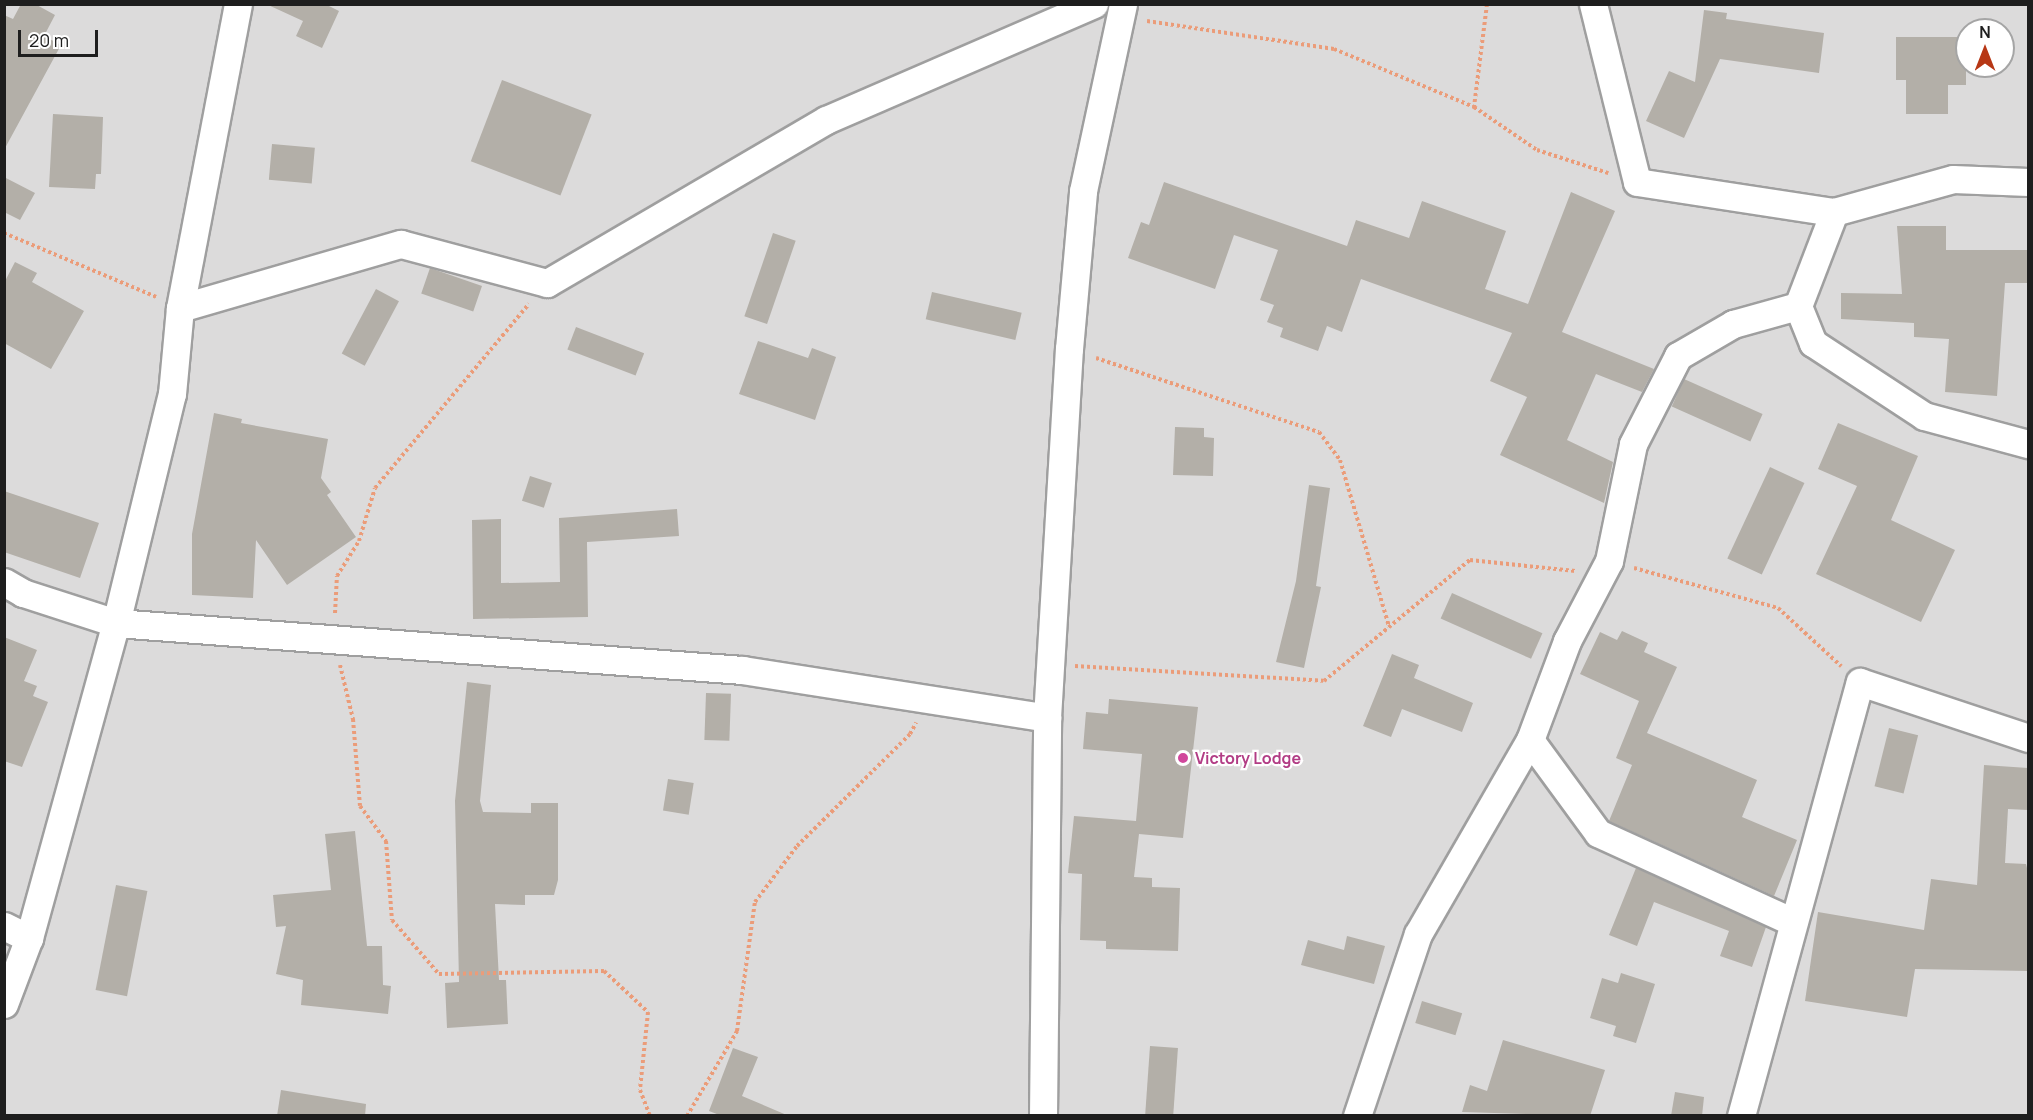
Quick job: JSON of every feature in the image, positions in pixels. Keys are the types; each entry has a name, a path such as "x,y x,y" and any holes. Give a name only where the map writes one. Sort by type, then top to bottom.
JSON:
{"street":[{"path":"4,1004 29,938 116,622 172,394 180,308 238,4"},
{"path":"180,308 401,244 547,283 826,120 1094,4"},
{"path":"1593,4 1637,182 1834,212 1953,178 2028,182"},
{"path":"1043,1116 1047,718 1069,349 1083,191 1121,11"},
{"path":"1834,212 1798,306 1813,343 1924,416 2028,444"},
{"path":"1357,1116 1418,934 1530,740 1567,641 1609,561 1633,444 1678,356 1733,324 1798,306"},
{"path":"4,582 23,593 116,622 742,670 1047,718"},
{"path":"1741,1116 1860,682 2028,738"},
{"path":"1530,740 1598,833 1793,922"},
{"path":"4,926 29,938"}],"path":[{"path":"1474,107 1487,4"},
{"path":"1121,11 1334,49 1474,107 1537,150 1637,182"},
{"path":"4,233 180,308"},
{"path":"547,283 375,488 359,541 338,576 334,640 353,720 360,806 386,841 392,920 439,974 604,971 648,1012 640,1090 650,1116"},
{"path":"1069,349 1319,432 1340,460 1389,627"},
{"path":"1050,664 1324,681 1470,560 1566,574 1609,561 1778,608 1860,682"},
{"path":"687,1116 737,1031 755,902 796,846 910,734 927,698"}],"shaded area":[{"path":"5,5 2028,5 2028,1115 5,1115"}],"building":[{"path":"21,4 35,4 55,15 44,36 61,45 4,150 4,15 13,19"},
{"path":"266,4 325,4 339,11 322,48 296,36 303,21"},
{"path":"1704,10 1727,13 1726,19 1824,33 1819,73 1720,59 1684,138 1646,121 1669,71 1695,82"},
{"path":"1896,37 1955,37 1955,78 1966,78 1966,85 1948,85 1948,114 1906,114 1906,80 1896,80"},
{"path":"502,80 592,114 560,196 471,161"},
{"path":"53,114 103,117 101,174 96,174 95,189 49,187"},
{"path":"272,144 315,148 312,184 269,180"},
{"path":"4,177 35,193 20,220 4,212"},
{"path":"1164,182 1347,246 1356,220 1409,238 1422,201 1506,231 1485,289 1528,304 1571,192 1615,211 1562,332 1654,369 1642,392 1596,374 1567,440 1613,462 1604,503 1500,455 1527,397 1490,381 1512,333 1361,279 1342,332 1327,326 1318,351 1280,337 1283,328 1267,322 1274,305 1260,300 1278,250 1234,235 1215,289 1128,258 1141,222 1149,225"},
{"path":"1897,226 1946,226 1946,250 2028,250 2028,283 2005,283 1997,396 1945,392 1949,339 1914,337 1914,323 1841,319 1841,293 1902,294"},
{"path":"773,233 796,241 767,324 744,316"},
{"path":"15,262 37,273 32,282 84,311 51,369 4,343 4,283"},
{"path":"430,268 482,286 473,311 421,294"},
{"path":"376,289 399,301 365,366 342,353"},
{"path":"932,292 1022,313 1015,340 926,319"},
{"path":"576,327 644,353 636,376 567,349"},
{"path":"758,341 808,358 812,348 836,357 815,420 739,394"},
{"path":"1684,379 1763,414 1750,441 1672,406"},
{"path":"214,413 242,419 241,423 328,439 321,478 331,492 327,495 356,537 287,585 256,540 253,598 192,595 192,534"},
{"path":"1838,423 1918,456 1891,520 1955,550 1921,622 1816,574 1857,486 1818,469"},
{"path":"1175,427 1204,428 1204,437 1214,438 1213,476 1173,475"},
{"path":"1770,467 1804,483 1762,575 1727,559"},
{"path":"530,476 552,483 544,508 522,501"},
{"path":"1309,485 1330,488 1316,586 1321,587 1304,668 1276,662 1296,581"},
{"path":"4,491 99,523 80,578 4,552"},
{"path":"677,509 679,536 587,542 588,617 473,619 472,520 501,519 501,583 560,582 559,518"},
{"path":"1452,593 1542,633 1531,659 1441,619"},
{"path":"1622,631 1648,643 1644,652 1677,667 1647,733 1757,780 1742,817 1797,840 1774,896 1609,821 1632,765 1616,758 1639,701 1580,674 1600,632 1617,640"},
{"path":"4,637 37,650 24,681 37,686 33,696 48,702 22,767 4,761"},
{"path":"1392,654 1419,665 1414,678 1473,703 1462,732 1402,709 1391,737 1363,726"},
{"path":"467,682 491,685 480,801 483,812 531,813 531,803 558,803 558,880 554,895 525,895 525,905 495,904 499,980 506,980 508,1024 447,1028 445,983 459,982 455,801"},
{"path":"706,693 731,694 729,741 704,740"},
{"path":"1109,699 1198,707 1183,838 1139,834 1134,877 1152,878 1152,887 1180,888 1178,951 1106,949 1106,941 1080,940 1082,874 1068,873 1074,816 1136,821 1142,754 1083,749 1086,712 1108,714"},
{"path":"1889,728 1918,735 1904,793 1874,786"},
{"path":"1984,765 2028,768 2028,810 2008,809 2005,863 2026,864 2028,872 2028,971 1915,969 1907,1017 1805,1001 1818,912 1924,930 1931,879 1977,885"},
{"path":"668,779 694,783 689,815 663,811"},
{"path":"355,831 367,946 382,946 383,985 391,986 388,1014 301,1005 303,980 276,974 286,926 276,927 273,895 331,890 325,834"},
{"path":"1636,868 1766,927 1752,967 1720,956 1729,931 1654,902 1637,946 1609,935"},
{"path":"116,885 147,891 127,996 96,990"},
{"path":"1347,936 1385,946 1374,984 1301,965 1308,940 1344,950"},
{"path":"1621,973 1655,984 1636,1043 1613,1036 1616,1026 1590,1018 1602,978 1618,983"},
{"path":"1422,1001 1462,1013 1455,1035 1415,1023"},
{"path":"1503,1040 1605,1070 1590,1116 1462,1112 1470,1085 1487,1091"},
{"path":"1150,1046 1178,1048 1173,1116 1145,1116"},
{"path":"733,1048 758,1057 742,1096 789,1116 722,1116 709,1111"},
{"path":"281,1090 366,1104 365,1116 277,1116"},
{"path":"1675,1092 1704,1097 1702,1116 1671,1116"}],"place":[{"name":"Victory Lodge","path":"1183,758"}]}
